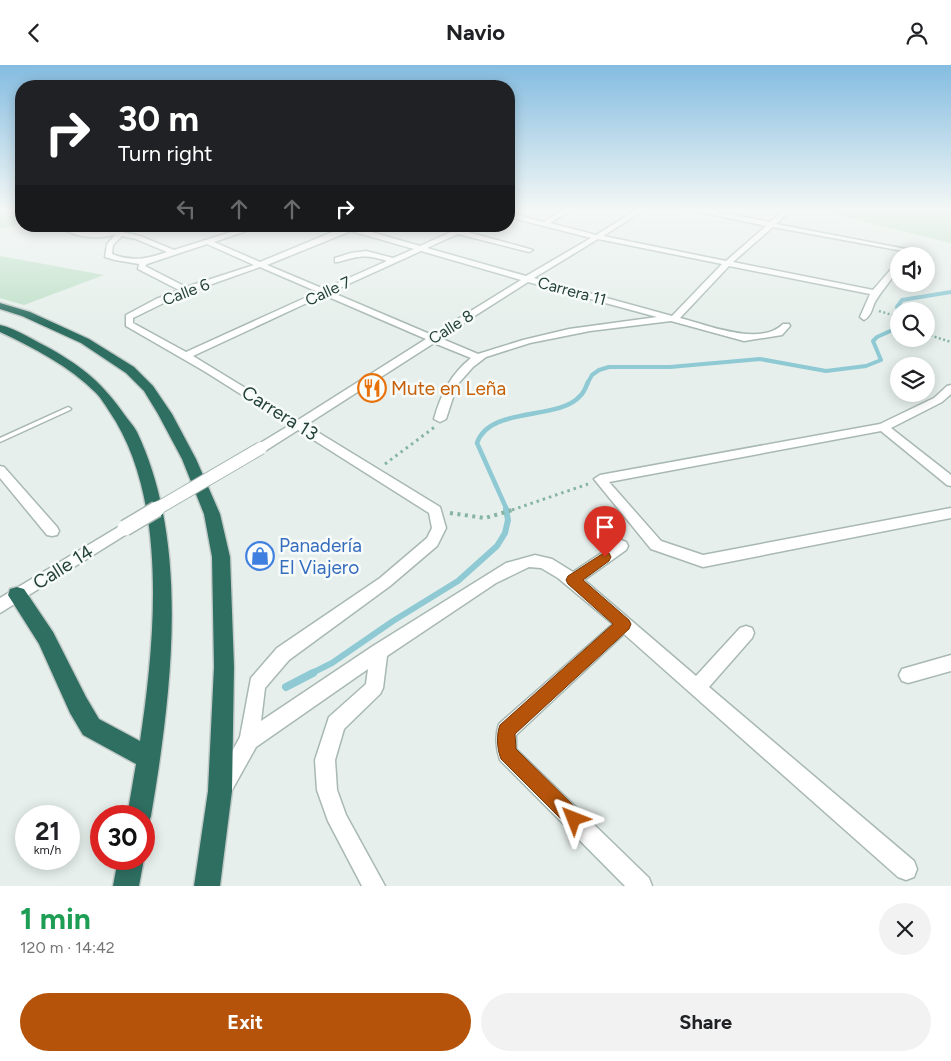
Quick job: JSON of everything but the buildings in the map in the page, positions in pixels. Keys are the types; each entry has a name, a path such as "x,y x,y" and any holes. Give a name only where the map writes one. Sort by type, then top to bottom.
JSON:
{"highway":[{"path":"0,306 26,314 86,341 130,370 149,389 190,459 212,514 221,557 224,667 220,791 207,886"},
{"path":"0,327 47,350 82,375 102,393 120,415 141,455 159,532 162,591 159,681 150,759 142,805"},
{"path":"9,601 46,638 78,705 92,727 150,759"},
{"path":"126,886 129,870"}],"street":[{"path":"109,247 108,255 114,258 144,262 190,247"},
{"path":"160,247 172,253"},
{"path":"219,247 478,357"},
{"name":"Calle 6","path":"129,317 186,290 259,265 301,247"},
{"path":"518,247 529,250"},
{"name":"Calle 8","path":"261,448 580,247"},
{"path":"649,247 875,293"},
{"path":"440,419 446,395 459,375 478,357 532,339 588,327 676,318 728,263 746,247"},
{"path":"877,247 890,250"},
{"name":"Calle 7","path":"187,355 422,248"},
{"name":"Carrera 11","path":"422,248 527,279 744,338 779,333 786,326"},
{"path":"338,260 355,253 365,252 392,261"},
{"path":"144,262 141,267 186,290"},
{"path":"864,317 875,293 890,274"},
{"name":"Carrera 13","path":"129,317 129,325 187,355 435,510"},
{"path":"951,388 938,400 883,427 600,479 656,545 703,561 951,513"},
{"path":"883,427 951,481"},
{"name":"Calle 14","path":"9,601 261,448"},
{"path":"0,470 52,531"},
{"path":"220,791 249,740 257,684 283,654 385,582 432,542 439,528 435,510"},
{"path":"573,580 621,546"},
{"path":"249,740 378,651 521,562 532,560 544,563 573,580 906,869"},
{"path":"624,624 506,731 507,753 641,886"},
{"path":"696,688 746,633"},
{"path":"374,886 338,821 327,791 325,760 336,724 374,689 378,651"},
{"path":"908,675 951,663"}],"lane":[{"path":"0,440 68,409"}],"path":[{"path":"935,337 951,342"},
{"path":"373,473 433,430 440,419"},
{"path":"435,510 468,517 485,518 600,479"}],"green space":[{"path":"0,256 104,275 24,305 0,298"}],"waterway":[{"path":"588,383 592,375 599,370 609,367 670,367 760,359 826,371 866,366 881,360 873,341 877,337 897,328 899,312 897,307 902,300 951,292"},
{"path":"507,510 477,443 484,431 509,418 557,409 570,404 583,393 588,383"},
{"path":"310,674 332,663 393,621 458,581 497,546 505,533 508,520 506,509"},
{"path":"286,687 313,673"}],"place":[{"name":"Mute en Leña","path":"372,388"},
{"name":"Panadería El Viajero","path":"260,556"}],"route":[{"path":"574,819 507,753 506,731 624,624 573,580 605,557"}]}
